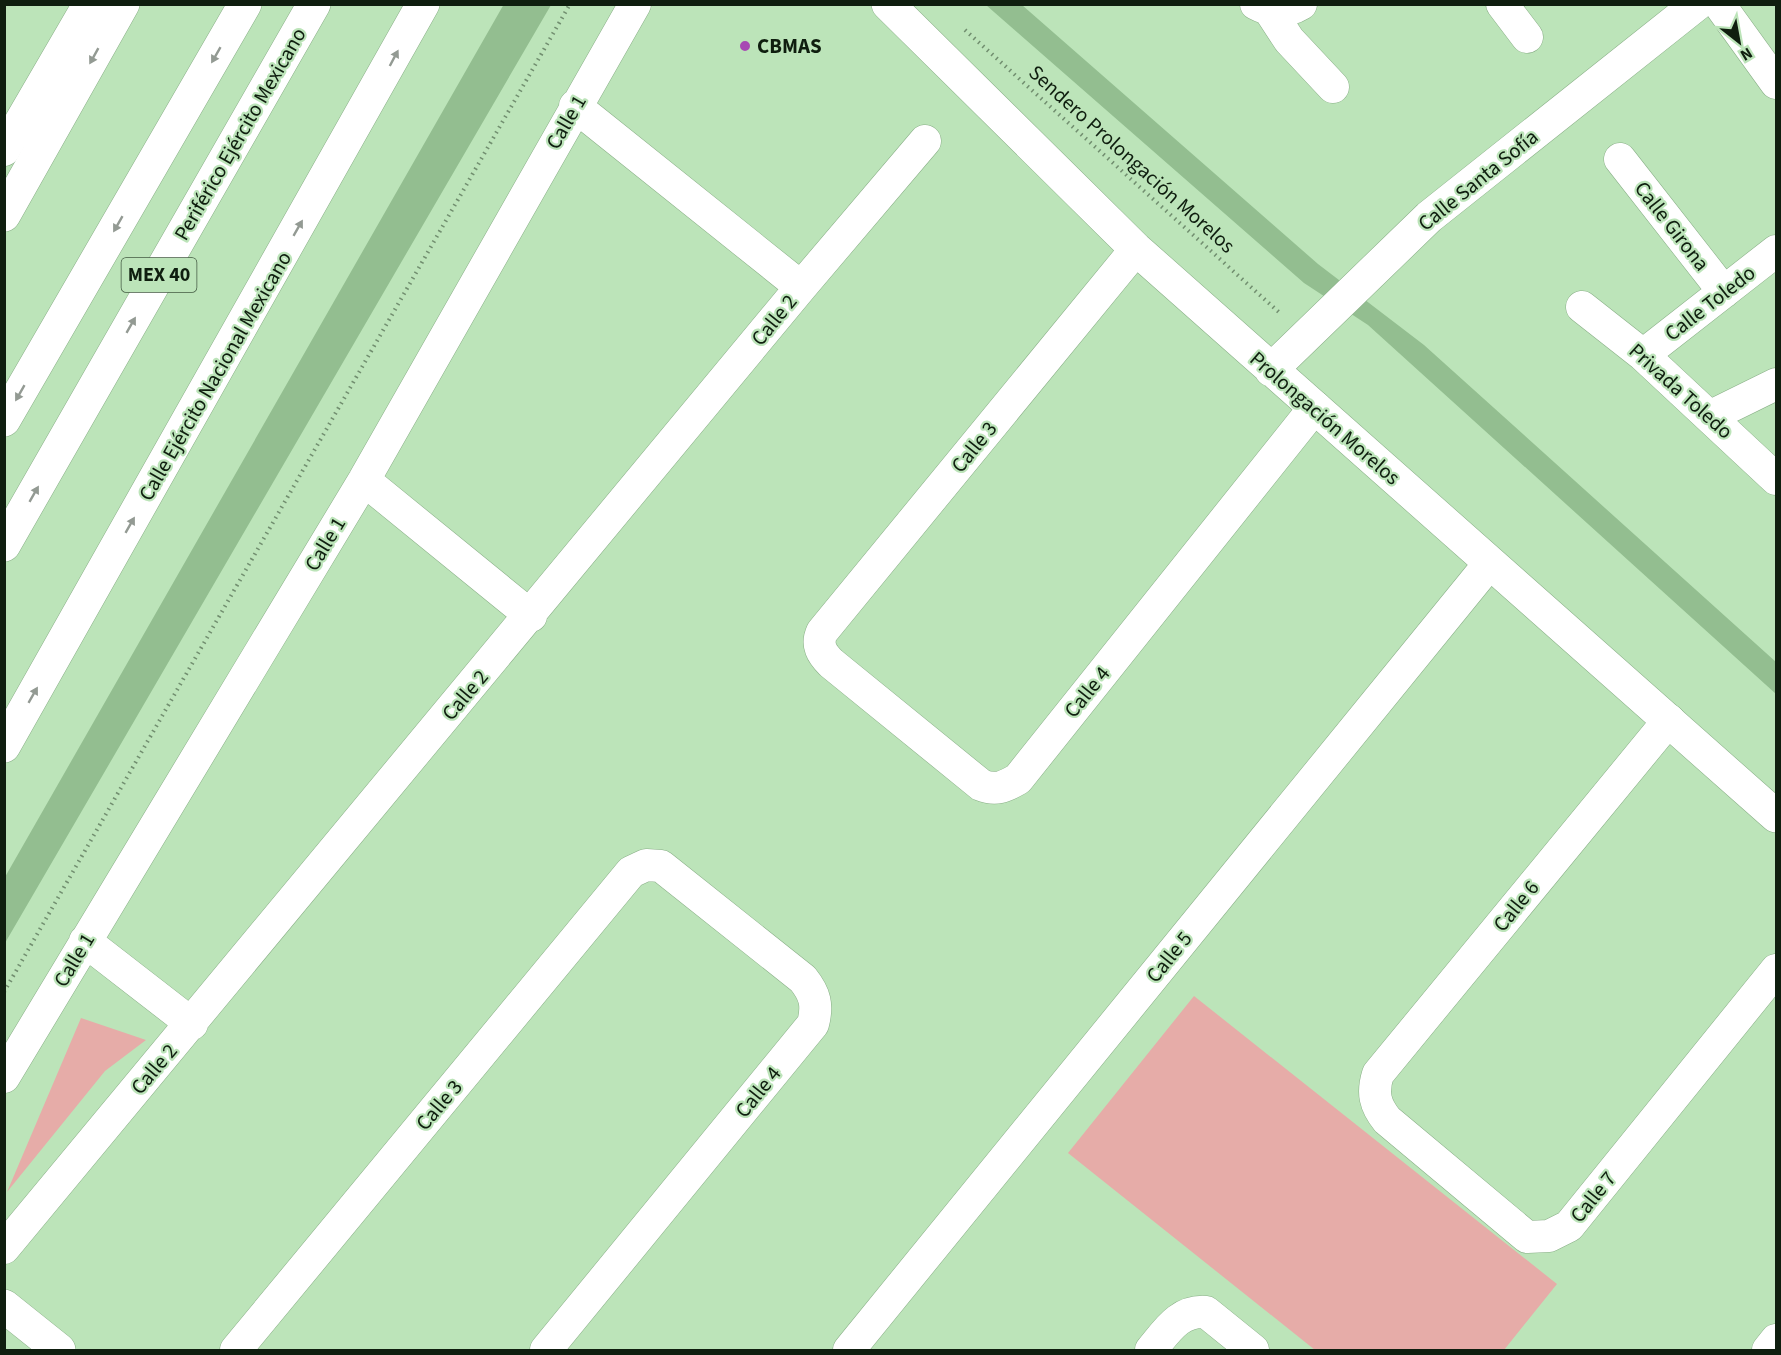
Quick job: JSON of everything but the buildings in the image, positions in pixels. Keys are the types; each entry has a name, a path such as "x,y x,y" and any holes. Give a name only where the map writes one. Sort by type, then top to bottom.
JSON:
{"main road":[{"path":"4,215 14,177 123,4"},
{"name":"MEX 40","path":"4,420 245,4"},
{"name":"Periférico Ejército Mexicano","path":"4,544 314,4"},
{"name":"Calle Ejército Nacional Mexicano","path":"4,746 423,4"},
{"name":"Prolongación Morelos","path":"888,4 1136,249 1776,816"},
{"name":"Calle Santa Sofía","path":"1271,370 1430,217 1697,4"},
{"path":"4,1306 59,1350"}],"street":[{"path":"4,150 89,4"},
{"name":"Calle 1","path":"4,1077 364,480 635,4"},
{"path":"1263,8 1292,9 1301,4"},
{"path":"1502,4 1527,37"},
{"path":"1719,4 1776,83"},
{"path":"1263,8 1332,87"},
{"path":"575,106 801,286"},
{"name":"Calle 2","path":"4,1248 531,616 801,286 925,141"},
{"name":"Calle Girona","path":"1620,159 1724,292"},
{"name":"Calle 3","path":"820,647 819,639 822,632 1136,249"},
{"name":"Calle Toledo","path":"1642,355 1776,251"},
{"name":"Privada Toledo","path":"1582,307 1642,355 1711,416 1776,479"},
{"path":"1711,416 1776,384"},
{"name":"Calle 4","path":"820,647 831,663 981,785 1000,789 1018,779 1315,407"},
{"path":"364,480 531,616"},
{"name":"Calle 5","path":"849,1350 1489,564"},
{"name":"Calle 6","path":"1374,1098 1378,1074 1669,720"},
{"name":"Calle 3","path":"236,1350 631,872 646,865"},
{"name":"Calle 4","path":"546,1350 813,1024 816,1013 816,1000 803,978 661,866 646,865"},
{"path":"85,941 192,1024"},
{"name":"Calle 7","path":"1374,1098 1387,1120 1527,1237 1549,1236 1569,1226 1776,970"},
{"path":"1151,1350 1173,1323 1190,1312 1206,1312 1253,1350"},
{"path":"1768,1350 1776,1340"}],"path":[{"path":"4,992 570,4"},
{"name":"Sendero Prolongación Morelos","path":"964,28 1305,337"}],"shaded area":[{"path":"504,4 551,5 5,943 5,877"},
{"path":"986,5 1022,5 1318,264 1424,345 1776,662 1776,694 1368,325 1304,283"},
{"path":"1194,996 1557,1284 1504,1350 1315,1350 1068,1153"},
{"path":"81,1018 146,1040 105,1071 7,1192"}],"place":[{"name":"CBMAS","path":"745,46"}]}
